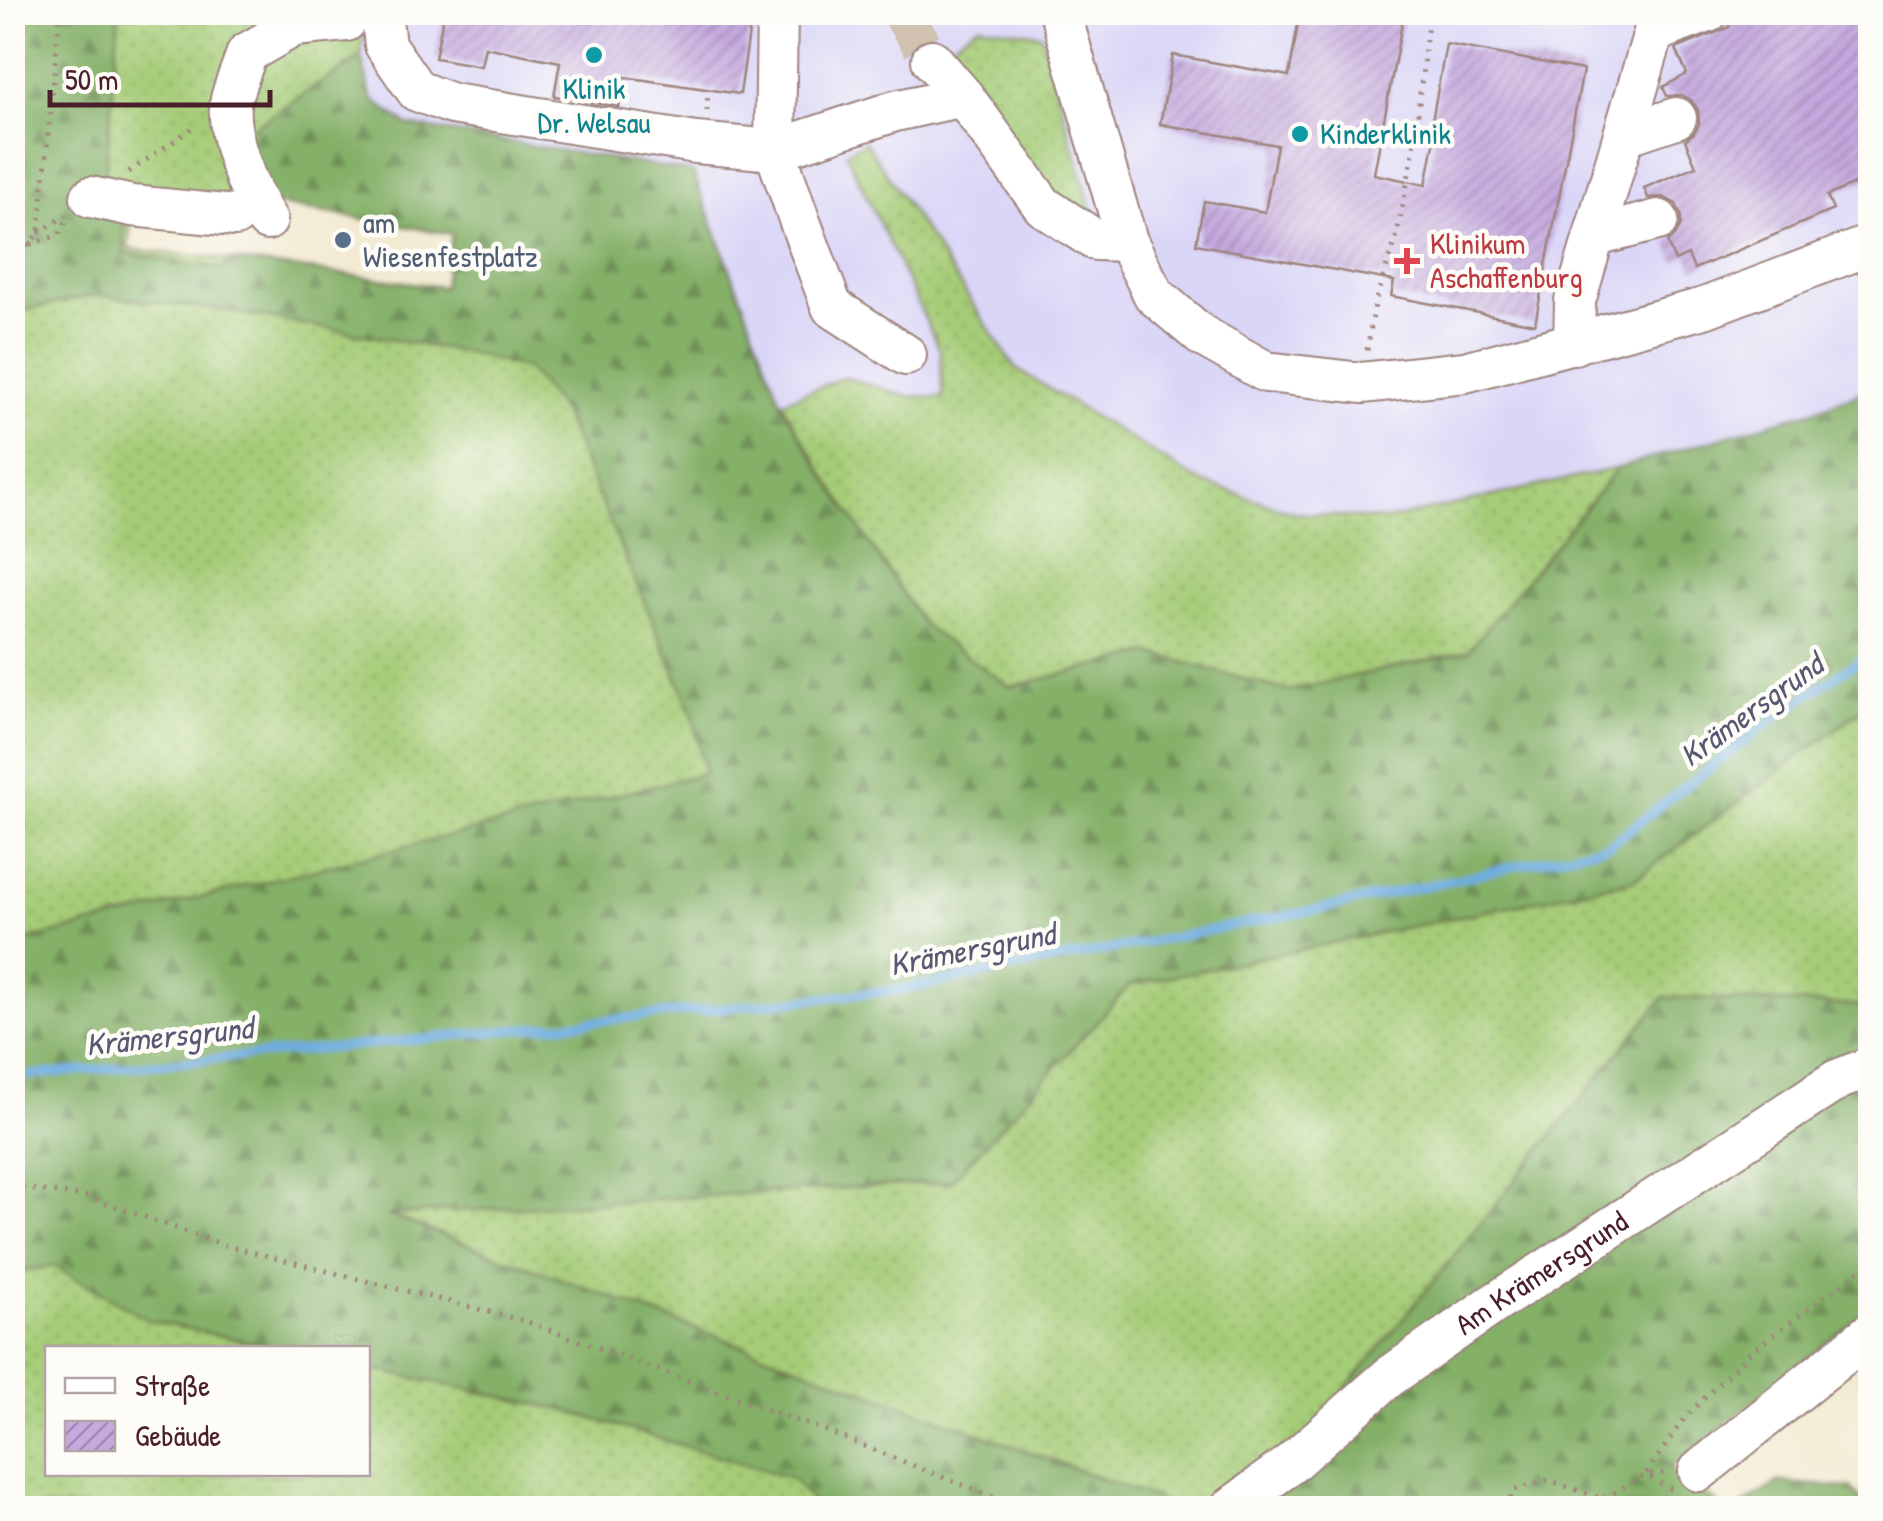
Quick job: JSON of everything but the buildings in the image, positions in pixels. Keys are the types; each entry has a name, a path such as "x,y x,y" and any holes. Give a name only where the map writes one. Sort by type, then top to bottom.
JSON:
{"street":[{"path":"777,12 775,150 832,306 906,355"},
{"path":"1060,12 1127,241 1154,295 1201,335 1266,372 1362,383 1465,372 1704,308 1870,245"},
{"path":"1574,344 1575,301 1654,32 1708,12"},
{"path":"81,204 251,218 255,201 236,150 230,103 247,54 294,26 374,24 417,91 452,104 696,143 775,150 894,111 963,96"},
{"path":"932,60 1043,206 1094,240 1127,241"},
{"path":"1625,135 1676,118"},
{"path":"1596,236 1658,220"},
{"name":"Am Krämersgrund","path":"1231,1508 1290,1464 1389,1377 1492,1305 1837,1080 1870,1068"},
{"path":"1698,1470 1870,1333"}],"path":[{"path":"40,232 60,12"},
{"path":"1362,383 1376,299 1396,239 1414,149 1429,12"},
{"path":"1565,12 1654,32"},
{"path":"12,261 40,232 230,103"},
{"path":"30,244 59,235 81,204"},
{"path":"12,1187 85,1196 224,1245 525,1321 1021,1508"},
{"path":"1645,1475 1684,1419 1748,1353 1870,1263"},
{"path":"1506,1508 1514,1490 1548,1480 1604,1498 1645,1475 1698,1470"},
{"path":"1602,1508 1604,1498"}],"shaded area":[{"name":"Klinikum Aschaffenburg","path":"364,12 1870,13 1870,389 1818,409 1618,468 1386,520 1295,513 1199,481 1015,368 865,141 847,153 940,350 943,398 907,396 844,377 781,402 693,172 407,125 372,99 361,57"}],"green space":[{"path":"13,13 119,13 105,178 123,188 124,253 222,269 231,260 443,287 452,234 255,201 247,131 361,57 372,99 407,125 693,172 781,402 823,473 924,626 1010,687 1150,653 1288,691 1468,651 1618,468 1818,409 1870,389 1870,703 1634,880 1130,985 950,1182 388,1215 1181,1508 818,1508 792,1478 564,1410 370,1368 370,1346 269,1346 151,1321 54,1266 13,1272 12,944 705,773 692,712 561,409 527,369 469,353 223,310 96,295 13,313"},
{"path":"119,13 364,13 361,57 247,131 255,201 134,189 128,249 231,260 223,269 123,253 123,188 105,178"},
{"path":"979,25 1041,34 1094,219 1050,198 939,52"},
{"path":"865,141 1015,368 1199,481 1295,513 1386,520 1618,468 1468,651 1288,691 1150,653 1010,687 924,626 781,402 844,377 907,396 943,398 940,350 846,153"},
{"path":"96,295 223,310 469,353 527,369 561,409 692,712 705,774 13,944 12,313"},
{"path":"1870,703 1870,1006 1664,997 1303,1442 1226,1508 1181,1508 385,1214 950,1182 1130,985 1634,880"},
{"path":"1664,997 1870,1006 1870,1309 1669,1469 1725,1508 1239,1508 1303,1442"},
{"path":"54,1266 151,1321 269,1346 45,1346 45,1476 370,1476 370,1368 564,1410 792,1478 818,1508 13,1508 13,1272"},
{"path":"1779,1482 1850,1488 1869,1508 1738,1508"}],"waterway":[{"name":"Krämersgrund","path":"12,1077 906,989 1331,907 1609,845 1782,713 1870,653"}],"tunnel":[{"path":"901,12 932,60"}],"place":[{"name":"Klinik Dr. Welsau","path":"594,55"},
{"name":"Kinderklinik","path":"1300,134"},
{"name":"am Wiesenfestplatz","path":"343,240"},
{"name":"Klinikum Aschaffenburg","path":"1407,261"}]}
